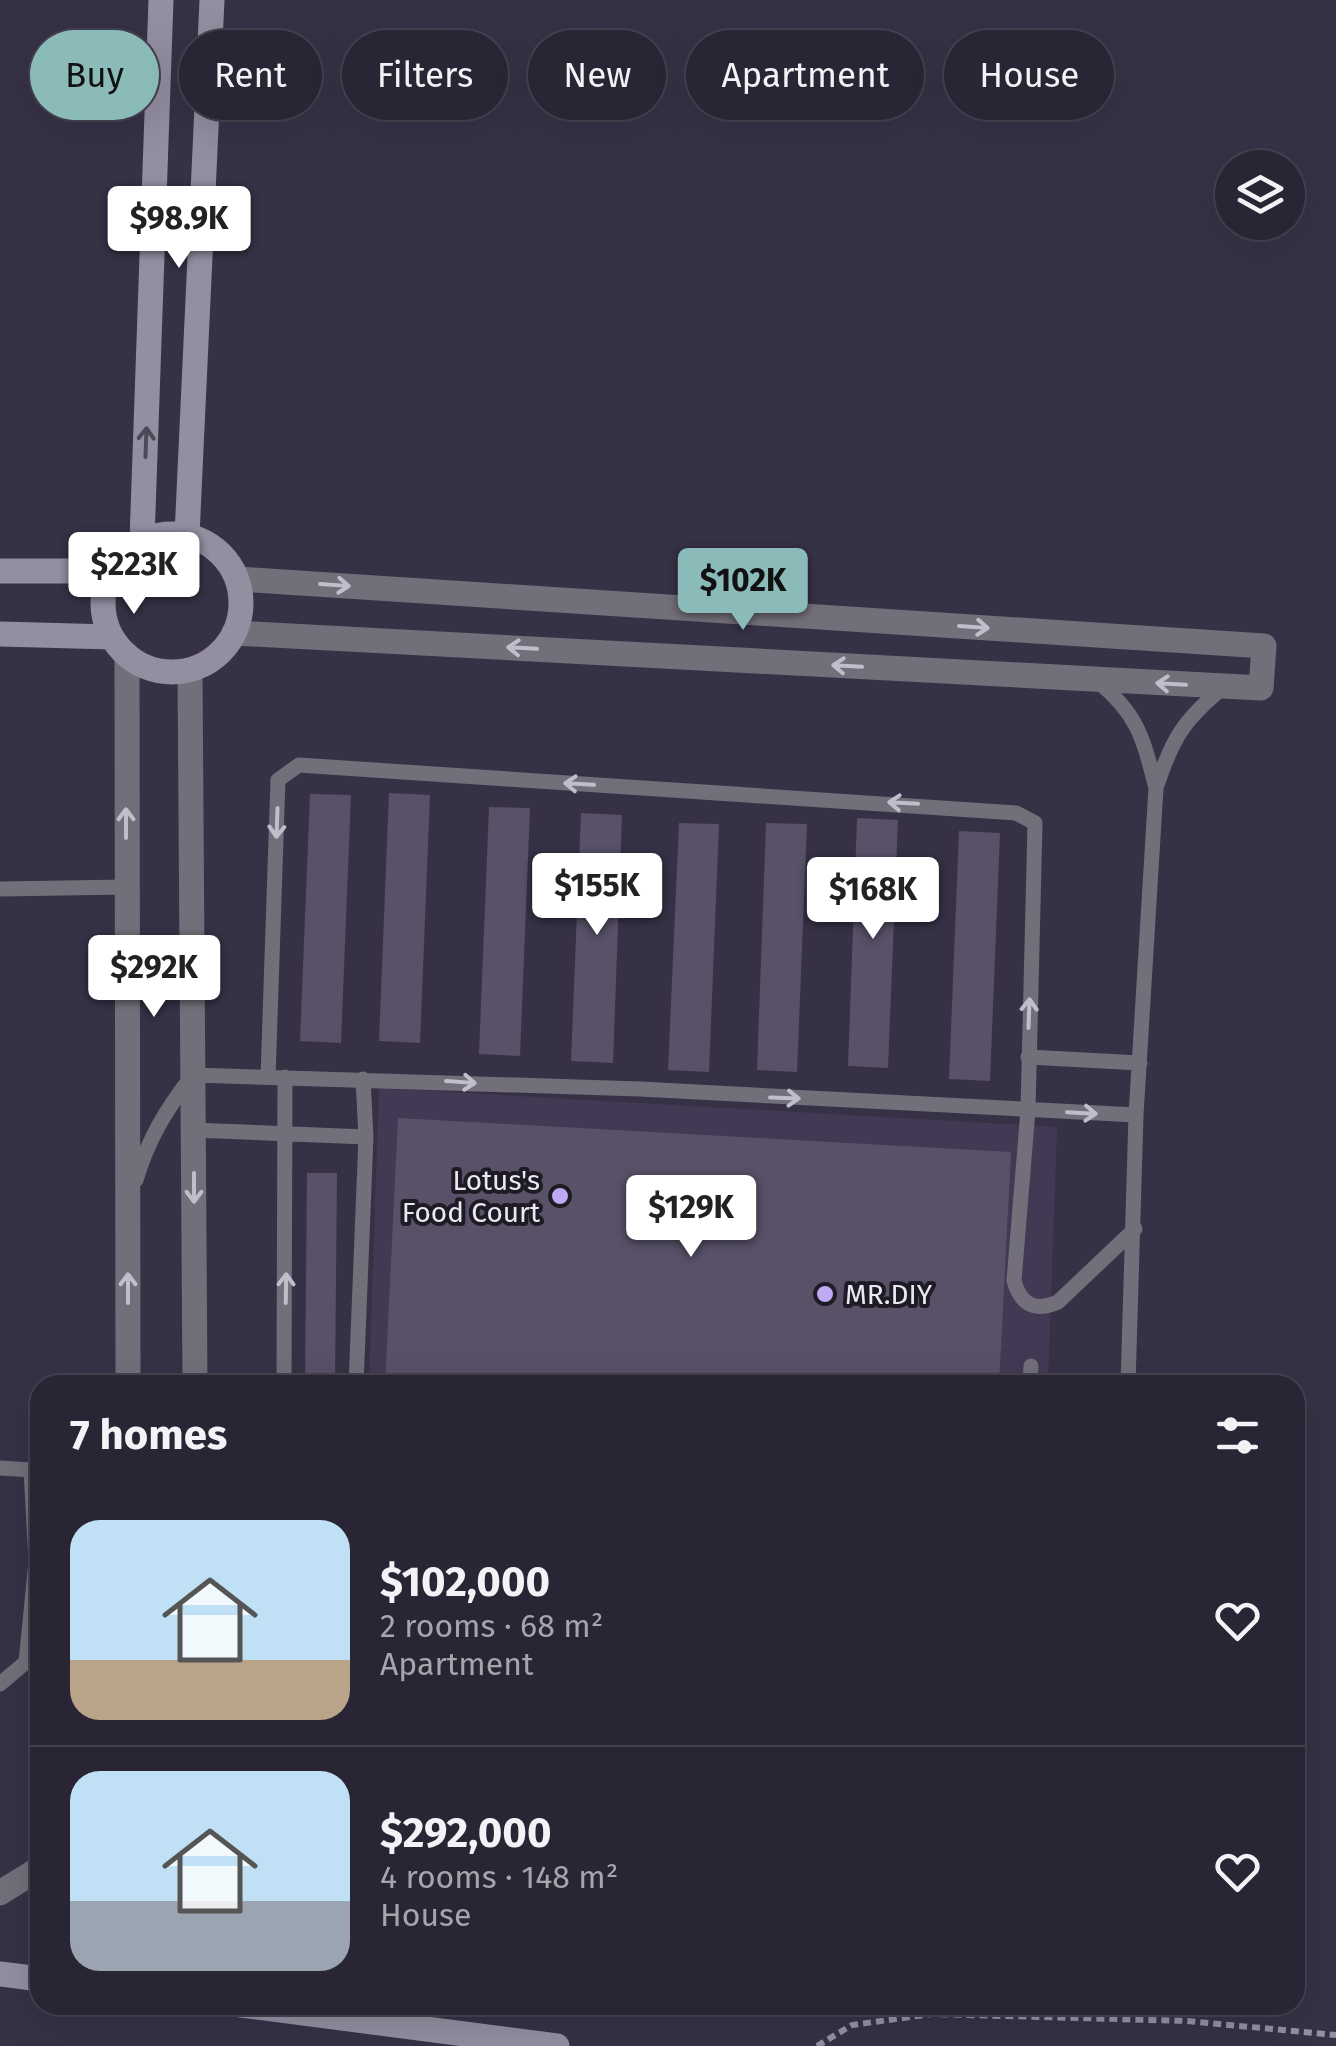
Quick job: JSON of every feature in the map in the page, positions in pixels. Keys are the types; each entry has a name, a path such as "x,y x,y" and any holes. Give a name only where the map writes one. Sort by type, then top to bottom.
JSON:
{"street":[{"path":"142,540 161,0"},
{"path":"187,536 212,0"},
{"path":"164,534 187,536 208,544 226,559 238,579 242,602 234,633 212,661 190,670 168,672 146,667 120,646 104,616 104,593 110,571 142,540 164,534"},
{"path":"0,571 110,571"},
{"path":"234,633 1261,688 1264,646 238,579"},
{"path":"0,634 120,646"},
{"path":"120,646 126,888 128,1375"},
{"path":"190,670 195,1375"},
{"path":"0,1893 30,1874"},
{"path":"0,1974 30,1978"},
{"path":"318,2015 557,2046"}],"lane":[{"path":"1096,680 1124,703 1142,734 1156,788"},
{"path":"1128,1375 1136,1116 1156,788 1168,750 1188,716 1224,687"},
{"path":"268,1077 278,780 299,765 1016,813 1035,823 1028,1110 1014,1281 1018,1295 1030,1306 1044,1308 1058,1302 1134,1228"},
{"path":"0,889 126,888"},
{"path":"1028,1057 1140,1063"},
{"path":"127,1208 145,1149 166,1110 193,1075 640,1089 1136,1116"},
{"path":"284,1375 286,1077"},
{"path":"356,1375 366,1137 363,1079"},
{"path":"194,1130 366,1137"},
{"path":"1030,1366 1030,1375"},
{"path":"0,1468 30,1470"},
{"path":"0,1684 26,1662 30,1629"}],"path":[{"path":"817,2046 852,2024 924,2015"},
{"path":"968,2015 1187,2021 1336,2035"}],"shaded area":[{"path":"379,1088 1057,1127 1048,1375 369,1375"}],"building":[{"path":"389,793 430,795 420,1043 379,1041"},
{"path":"310,794 351,795 341,1043 300,1041"},
{"path":"489,807 530,808 520,1056 479,1054"},
{"path":"581,813 622,815 613,1063 571,1061"},
{"path":"857,818 898,820 888,1068 848,1066"},
{"path":"679,823 719,824 709,1072 668,1070"},
{"path":"766,823 807,824 797,1072 757,1070"},
{"path":"959,831 1000,833 990,1081 949,1079"},
{"path":"398,1118 1011,1152 1000,1375 385,1375"},
{"path":"307,1173 337,1173 335,1375 305,1375"}],"place":[{"name":"Lotus's Food Court","path":"560,1196"},
{"name":"MR.DIY","path":"825,1294"}]}
